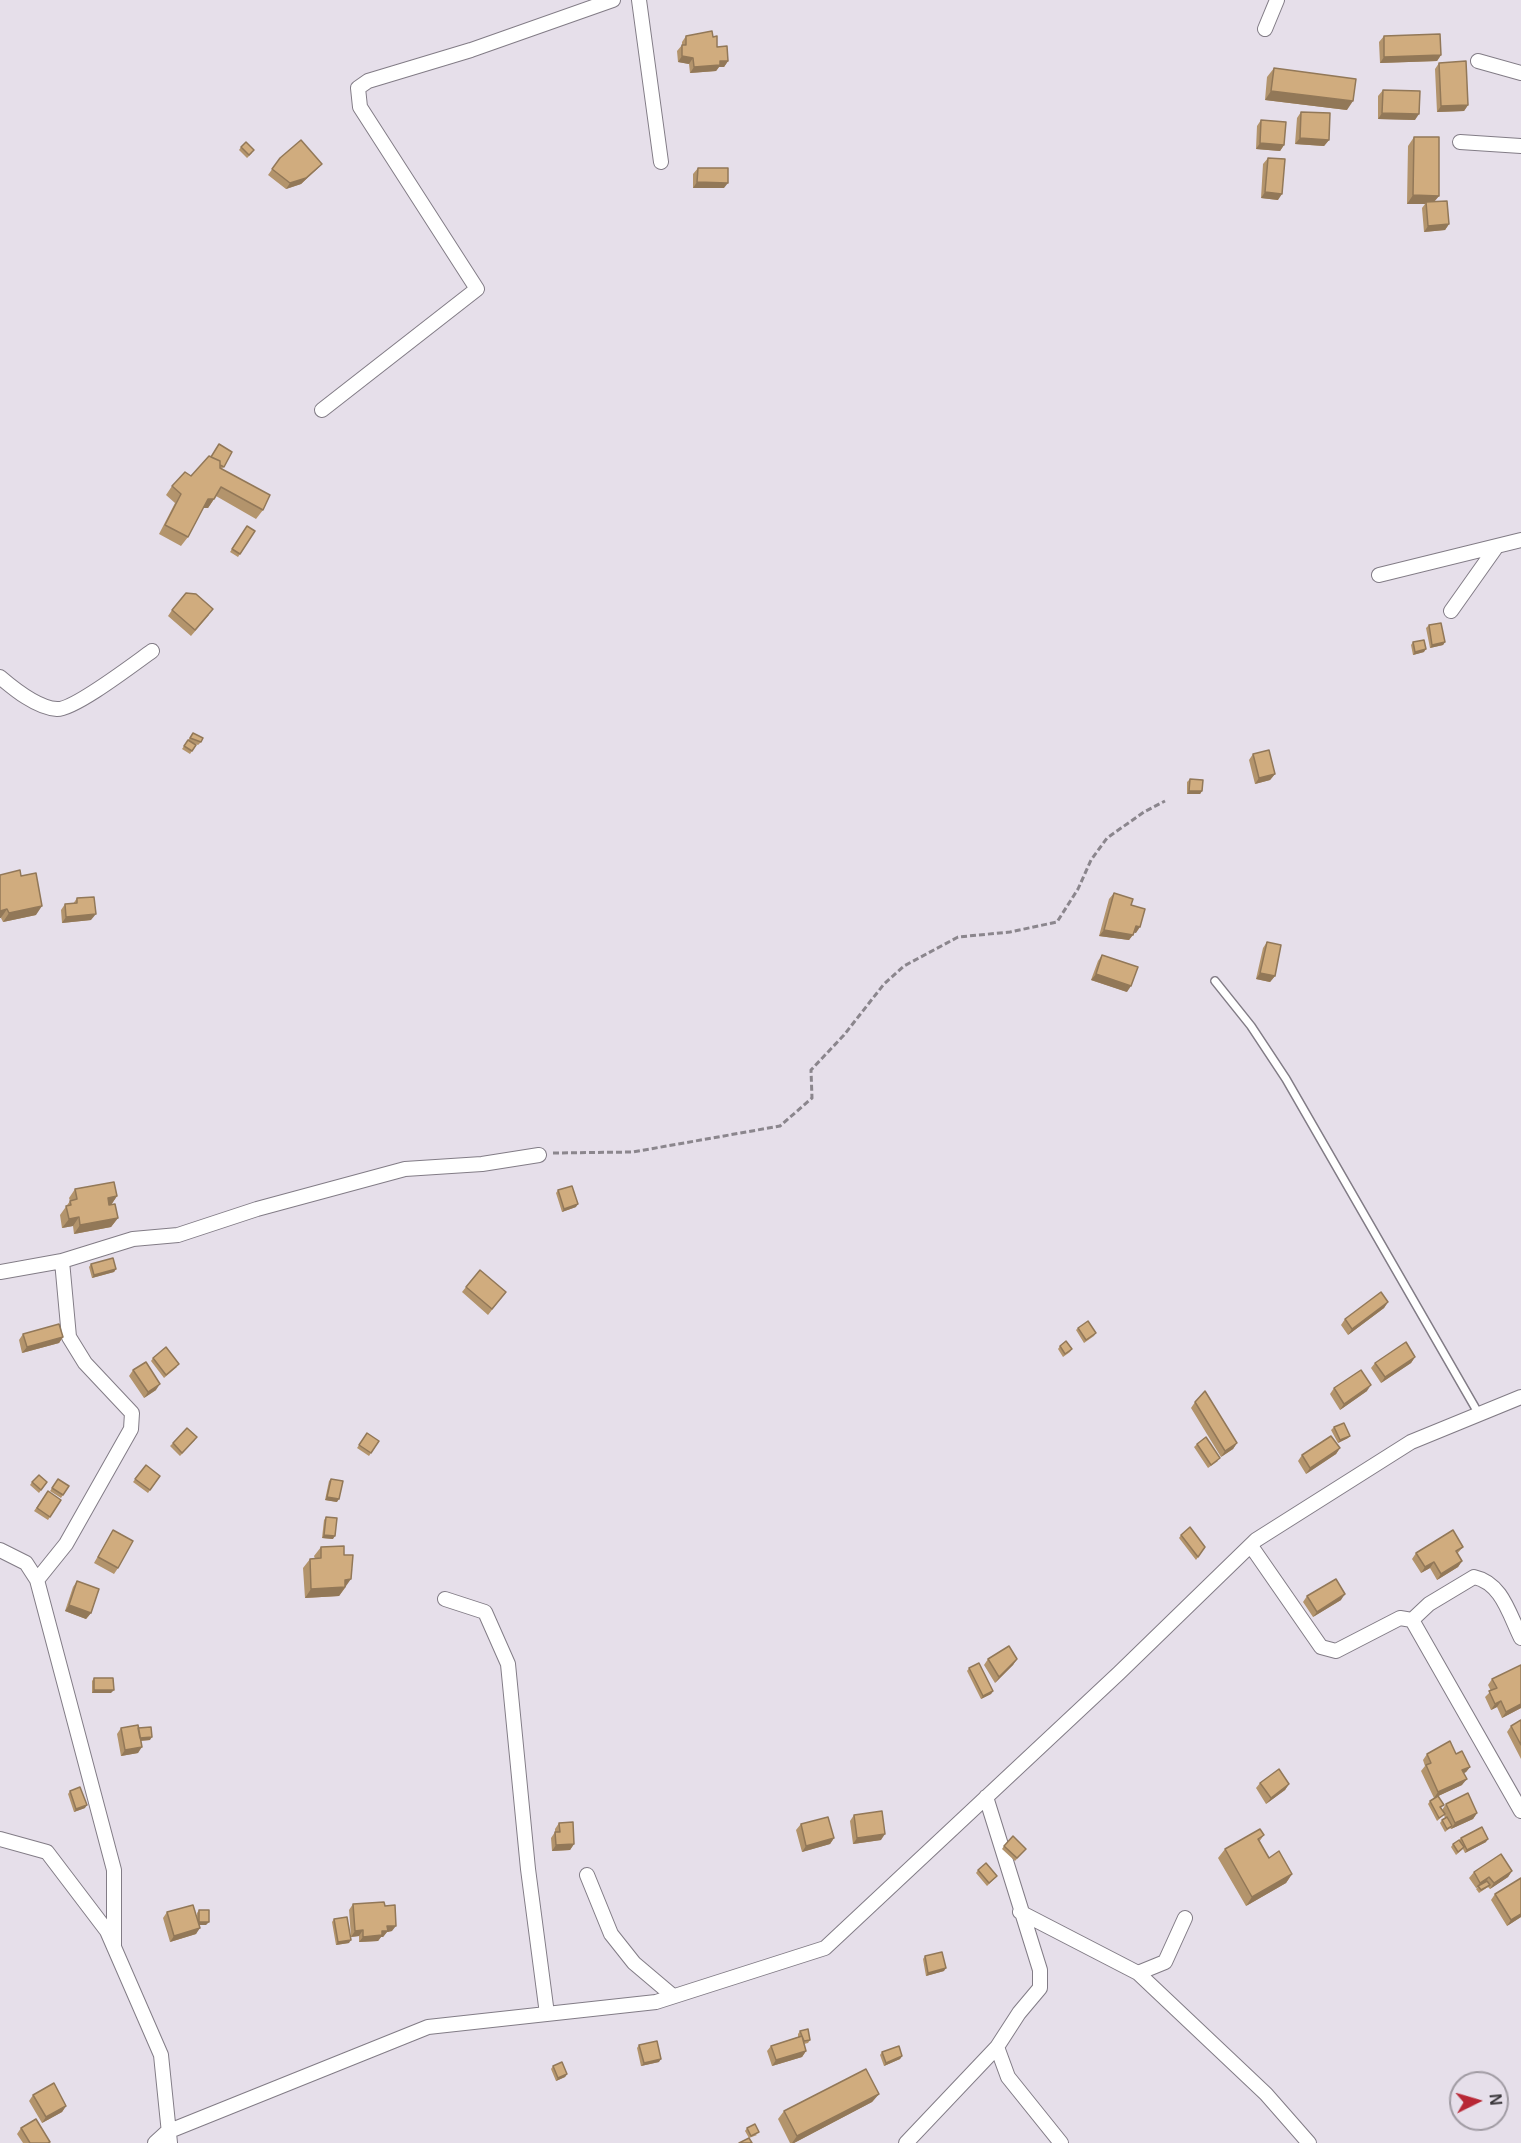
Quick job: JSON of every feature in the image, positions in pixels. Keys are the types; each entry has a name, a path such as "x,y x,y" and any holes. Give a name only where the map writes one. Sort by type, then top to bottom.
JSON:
{"street":[{"path":"322,410 477,289 360,107 358,88 368,81 471,50 613,0"},
{"path":"639,0 661,162"},
{"path":"1265,29 1277,0"},
{"path":"1478,61 1521,73"},
{"path":"1460,142 1521,146"},
{"path":"1379,575 1521,540"},
{"path":"1451,610 1497,546"},
{"path":"0,677 16,690 49,708 60,710 82,699 152,651"},
{"path":"0,1272 62,1261 133,1239 178,1235 257,1209 405,1169 482,1164 539,1155"},
{"path":"37,1580 66,1544 131,1429 132,1413 85,1363 69,1337 62,1261"},
{"path":"155,2143 428,2027 656,2001 825,1948 1251,1546 1411,1442 1480,1416 1521,1397"},
{"path":"1251,1546 1321,1647 1336,1651 1400,1618 1412,1620"},
{"path":"0,1550 26,1563 37,1580 114,1870 114,1947"},
{"path":"1412,1620 1429,1604 1474,1577 1485,1580 1496,1587 1521,1638"},
{"path":"445,1599 485,1612 508,1664 528,1869 547,2013"},
{"path":"1412,1620 1521,1811"},
{"path":"906,2143 997,2047 1019,2013 1040,1988 1040,1970 1020,1912 986,1797"},
{"path":"0,1839 47,1852 107,1931 161,2055 168,2137"},
{"path":"587,1875 611,1934 634,1963 673,1996"},
{"path":"1020,1912 1138,1973 1266,2094 1309,2143"},
{"path":"1138,1973 1165,1962 1185,1918"},
{"path":"997,2047 1008,2077 1061,2143"}],"lane":[{"path":"1215,981 1251,1026 1286,1079 1480,1416"}],"path":[{"path":"539,1155 561,1152 633,1152 780,1126 812,1098 811,1070 844,1035 884,984 904,966 958,938 1010,932 1057,922 1078,889 1091,860 1107,838 1144,812 1165,801"}],"building":[{"path":"712,31 713,37 717,36 717,47 727,46 728,61 720,61 720,65 694,67 693,58 682,56 682,45 686,45 686,36"},
{"path":"1440,34 1441,55 1384,57 1384,36"},
{"path":"1466,61 1468,105 1441,106 1439,63"},
{"path":"1274,68 1356,79 1353,101 1271,91"},
{"path":"1383,90 1420,91 1419,114 1382,113"},
{"path":"1301,112 1330,113 1329,140 1300,138"},
{"path":"1261,120 1286,122 1284,145 1260,143"},
{"path":"1414,137 1439,137 1439,196 1413,195"},
{"path":"301,140 322,164 306,178 290,183 272,169 280,158"},
{"path":"246,142 254,150 249,155 241,147"},
{"path":"1268,158 1285,159 1282,194 1265,192"},
{"path":"698,168 728,168 728,183 697,182"},
{"path":"1447,201 1449,224 1428,226 1426,202"},
{"path":"219,444 232,452 224,467 220,465 220,461 211,457"},
{"path":"209,456 220,461 220,468 270,495 263,510 221,487 214,499 208,499 188,537 165,525 181,494 172,486 185,472 191,476"},
{"path":"247,526 255,531 240,554 232,549"},
{"path":"186,593 196,594 213,609 195,630 172,610"},
{"path":"1441,623 1445,642 1432,645 1429,625"},
{"path":"1424,640 1426,649 1415,652 1413,642"},
{"path":"193,733 203,738 201,742 190,738"},
{"path":"188,740 196,745 192,751 184,746"},
{"path":"1269,750 1275,774 1259,778 1253,754"},
{"path":"1190,779 1203,780 1202,791 1189,791"},
{"path":"20,870 21,876 36,873 42,906 9,913 7,909 0,911 0,875"},
{"path":"1114,893 1133,899 1131,905 1145,909 1140,927 1136,926 1133,935 1104,930"},
{"path":"94,897 96,914 66,917 65,904 77,903 77,898"},
{"path":"1267,942 1281,945 1275,976 1260,973"},
{"path":"1102,955 1138,967 1131,986 1096,974"},
{"path":"114,1182 117,1196 108,1198 109,1205 115,1204 118,1218 80,1225 79,1217 69,1219 66,1206 71,1205 70,1201 77,1199 75,1189"},
{"path":"572,1186 578,1204 564,1209 558,1190"},
{"path":"113,1258 116,1269 94,1275 91,1264"},
{"path":"480,1270 506,1292 492,1309 466,1287"},
{"path":"1381,1292 1388,1302 1352,1329 1345,1319"},
{"path":"1088,1321 1096,1333 1086,1340 1078,1328"},
{"path":"59,1324 63,1337 27,1347 23,1334"},
{"path":"1066,1341 1072,1349 1065,1354 1060,1346"},
{"path":"1406,1342 1415,1357 1385,1377 1375,1363"},
{"path":"166,1347 179,1364 166,1375 153,1358"},
{"path":"146,1362 160,1384 148,1392 133,1370"},
{"path":"1361,1370 1371,1385 1344,1404 1334,1388"},
{"path":"1205,1391 1237,1443 1225,1451 1195,1402"},
{"path":"1344,1423 1350,1436 1340,1440 1334,1427"},
{"path":"187,1428 197,1437 182,1453 173,1443"},
{"path":"367,1433 379,1441 371,1453 359,1445"},
{"path":"1331,1436 1340,1448 1310,1468 1302,1455"},
{"path":"1206,1437 1220,1458 1211,1465 1197,1444"},
{"path":"146,1465 160,1476 150,1490 135,1479"},
{"path":"39,1475 47,1482 41,1490 32,1482"},
{"path":"58,1479 69,1486 63,1495 52,1488"},
{"path":"331,1479 343,1481 339,1499 327,1497"},
{"path":"48,1491 61,1500 50,1517 37,1508"},
{"path":"326,1517 337,1518 335,1536 324,1535"},
{"path":"1190,1527 1205,1547 1198,1557 1181,1535"},
{"path":"113,1530 133,1541 118,1568 98,1557"},
{"path":"1453,1530 1463,1547 1456,1551 1462,1561 1441,1574 1434,1562 1425,1567 1416,1553"},
{"path":"344,1546 344,1555 353,1555 351,1579 345,1580 345,1587 311,1589 310,1559 321,1558 321,1547"},
{"path":"1336,1579 1345,1594 1317,1612 1307,1596"},
{"path":"77,1581 99,1589 91,1613 69,1605"},
{"path":"1009,1646 1017,1659 999,1677 988,1659"},
{"path":"979,1663 993,1691 983,1696 969,1668"},
{"path":"1521,1665 1521,1704 1506,1712 1501,1701 1495,1704 1489,1691 1497,1688 1492,1679"},
{"path":"94,1678 113,1678 114,1690 94,1690"},
{"path":"1521,1720 1521,1745 1511,1726"},
{"path":"138,1725 142,1747 125,1750 121,1728"},
{"path":"151,1727 152,1737 140,1738 138,1728"},
{"path":"1450,1741 1456,1754 1462,1751 1470,1767 1462,1770 1467,1779 1438,1792 1426,1765 1431,1763 1427,1754"},
{"path":"1279,1769 1289,1784 1271,1798 1260,1783"},
{"path":"80,1787 87,1805 76,1809 70,1791"},
{"path":"1468,1793 1477,1813 1455,1823 1446,1804"},
{"path":"1438,1796 1444,1805 1440,1807 1445,1814 1439,1818 1430,1801"},
{"path":"882,1811 885,1834 857,1838 854,1815"},
{"path":"828,1817 834,1838 806,1846 801,1824"},
{"path":"1447,1817 1452,1826 1447,1829 1442,1820"},
{"path":"573,1822 574,1844 556,1845 555,1832 560,1832 559,1823"},
{"path":"1482,1827 1488,1839 1467,1850 1461,1838"},
{"path":"1260,1829 1264,1835 1258,1839 1269,1858 1279,1851 1292,1874 1252,1897 1225,1849"},
{"path":"1013,1836 1026,1849 1017,1858 1004,1846"},
{"path":"1459,1840 1464,1847 1458,1852 1453,1844"},
{"path":"1501,1854 1512,1871 1494,1883 1489,1877 1480,1883 1474,1872"},
{"path":"986,1863 997,1876 989,1883 978,1870"},
{"path":"1521,1878 1521,1914 1511,1920 1495,1894"},
{"path":"1487,1881 1490,1885 1481,1890 1478,1886"},
{"path":"384,1902 385,1906 395,1905 396,1926 387,1926 388,1931 382,1931 382,1935 363,1937 363,1930 355,1931 353,1904"},
{"path":"193,1905 200,1928 174,1936 167,1912"},
{"path":"199,1910 209,1910 209,1922 199,1922"},
{"path":"347,1917 351,1940 338,1942 334,1919"},
{"path":"942,1952 946,1968 928,1973 925,1956"},
{"path":"808,2029 810,2040 804,2041 800,2031"},
{"path":"802,2036 806,2051 776,2060 771,2046"},
{"path":"657,2041 661,2059 644,2063 639,2045"},
{"path":"899,2046 902,2056 886,2063 882,2052"},
{"path":"562,2062 567,2074 558,2078 553,2066"},
{"path":"866,2069 879,2094 797,2136 784,2111"},
{"path":"54,2083 66,2106 46,2117 33,2095"},
{"path":"36,2119 50,2142 30,2143 21,2128"},
{"path":"755,2124 759,2132 751,2136 747,2128"},
{"path":"749,2138 752,2143 739,2143"}]}
